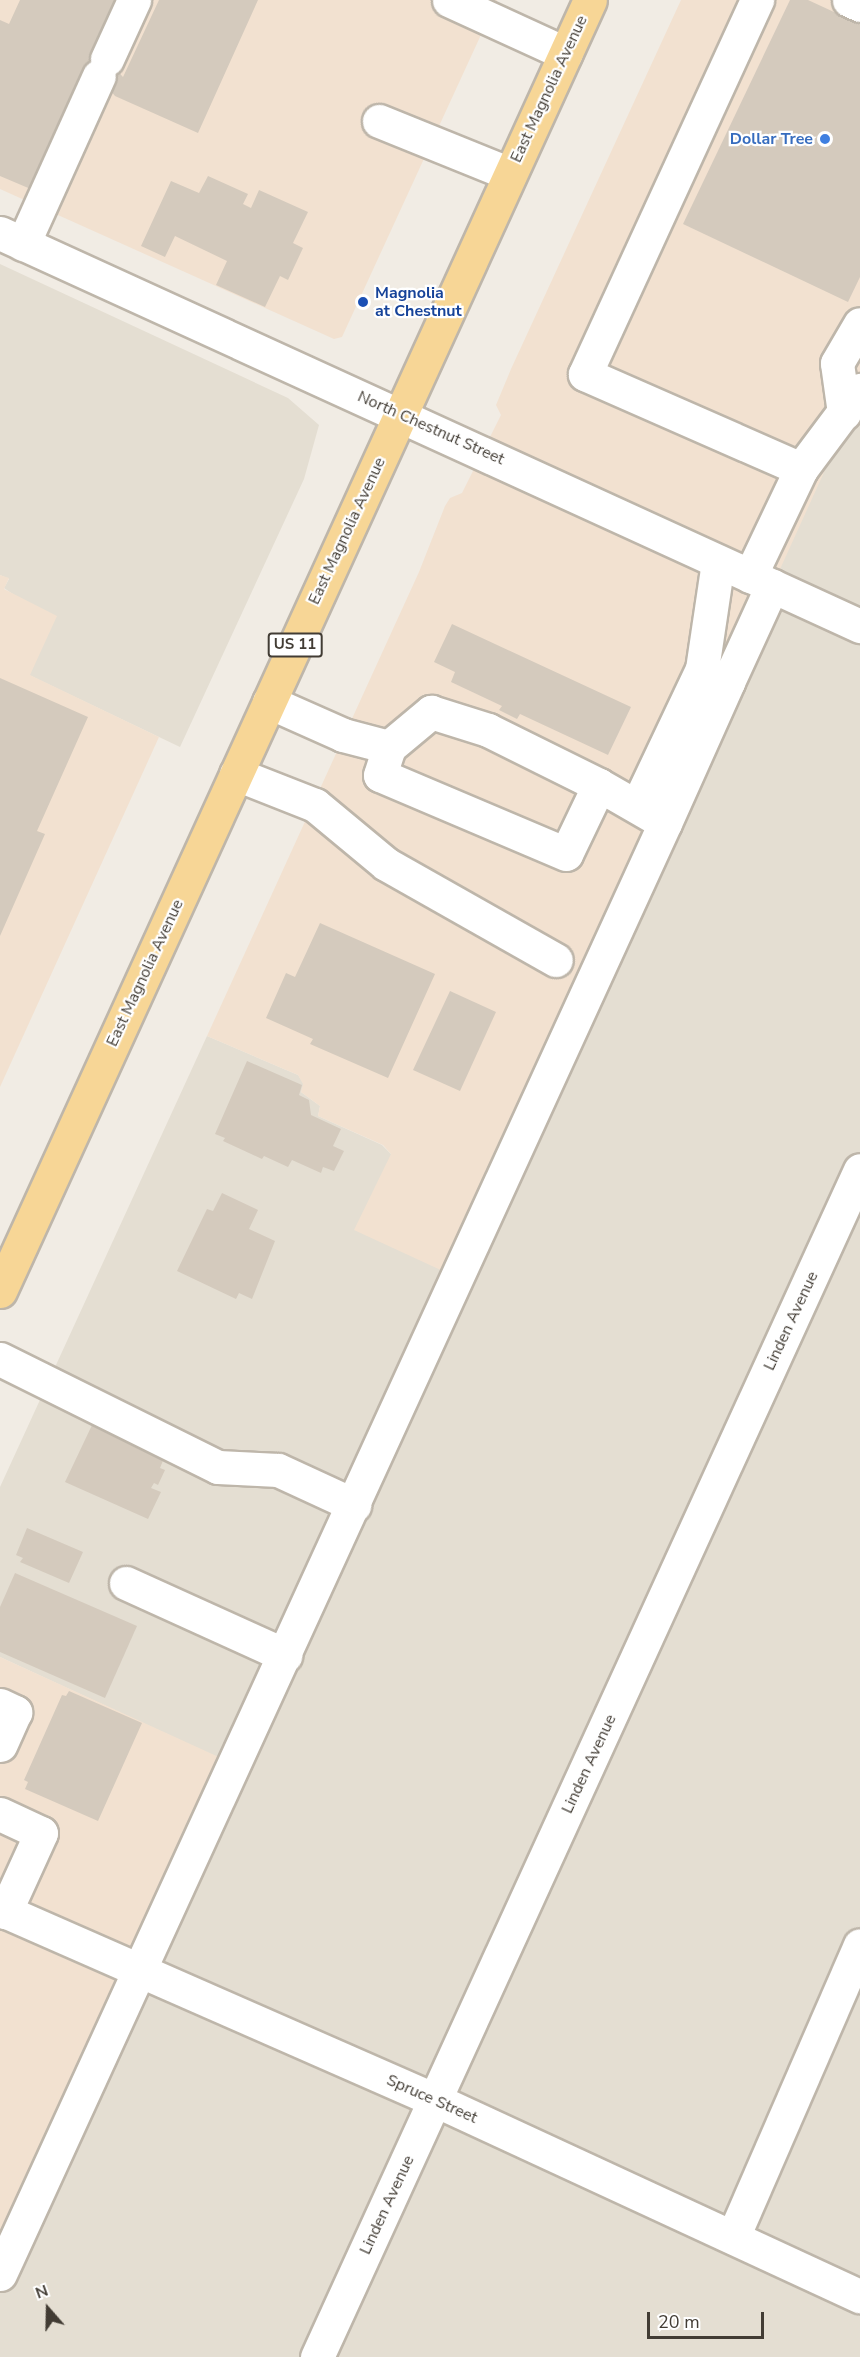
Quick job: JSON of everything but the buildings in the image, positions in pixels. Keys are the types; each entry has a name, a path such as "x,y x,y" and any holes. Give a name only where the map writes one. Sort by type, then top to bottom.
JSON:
{"main road":[{"name":"East Magnolia Avenue","path":"0,1291 590,0"}],"street":[{"path":"11,239 103,68 134,0"},
{"path":"449,0 565,53"},
{"path":"757,0 585,374 801,469"},
{"path":"849,0 860,5"},
{"path":"379,121 510,174"},
{"name":"North Chestnut Street","path":"11,239 400,414 860,626"},
{"path":"637,806 715,676 761,581 801,469 852,401 837,363 860,324"},
{"path":"0,2274 141,1971 665,822 715,676 718,562"},
{"path":"269,702 343,735 389,747"},
{"path":"599,785 566,854 380,775 389,747 430,712 488,730 599,785 665,822"},
{"path":"236,774 315,805 386,864 556,960"},
{"name":"Linden Avenue","path":"317,2357 860,1170"},
{"path":"0,1359 218,1467 278,1470 354,1505"},
{"path":"126,1583 285,1655"},
{"path":"0,1705 15,1712 0,1745"},
{"path":"0,1814 41,1833 2,1911"},
{"name":"Spruce Street","path":"2,1911 435,2100 860,2296"},
{"path":"733,2237 860,1945"}],"shaded area":[{"path":"0,0 497,0 342,337 334,339 0,189"},
{"path":"681,0 860,0 860,393 458,1278 354,1230 391,1154 383,1145 318,1116 320,1106 301,1092 303,1084 298,1075 207,1036 419,572 445,506 450,498 462,493 501,415 496,405 511,369"},
{"path":"0,264 288,398 319,425 304,479 180,747 29,675 14,595 4,588 9,579 0,575"},
{"path":"860,393 860,2357 0,2357 0,2284 234,1765 0,1657 0,1487 207,1036 298,1075 304,1084 301,1092 320,1106 318,1116 382,1145 391,1154 754,624"},
{"path":"0,575 9,578 4,589 57,616 30,675 159,737 0,1087"},
{"path":"0,1657 234,1764 0,2284"}],"place":[{"name":"Dollar Tree","path":"825,139"},
{"name":"Magnolia at Chestnut","path":"363,302"}]}
